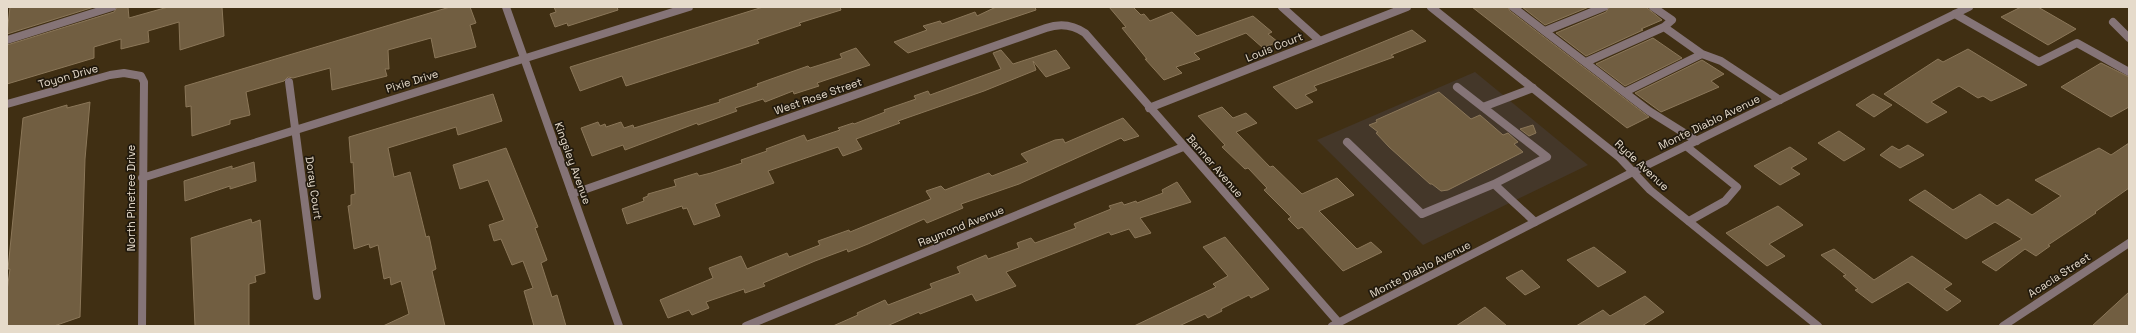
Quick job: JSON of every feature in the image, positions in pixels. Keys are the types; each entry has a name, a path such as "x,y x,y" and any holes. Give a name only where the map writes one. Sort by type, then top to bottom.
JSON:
{"street":[{"path":"7,40 112,7"},
{"name":"Kingsley Avenue","path":"506,7 619,326"},
{"name":"Pixie Drive","path":"142,178 295,129 690,7"},
{"path":"1282,7 1320,41"},
{"name":"Louis Court","path":"1149,108 1407,7"},
{"name":"Ryde Avenue","path":"1431,7 1619,157 1650,190 1818,326"},
{"path":"1513,7 1649,111 1697,141"},
{"path":"1545,31 1604,7"},
{"path":"1586,62 1664,27 1672,20 1653,7"},
{"name":"Monte Diablo Avenue","path":"1336,324 1633,172 1969,7"},
{"path":"1955,14 2039,62 2077,43 2129,72"},
{"path":"2113,22 2129,38"},
{"name":"West Rose Street","path":"572,194 1057,24 1073,26"},
{"name":"Banner Avenue","path":"1073,26 1085,33 1336,324"},
{"path":"1664,27 1702,54 1721,61 1780,100"},
{"path":"1625,92 1702,54"},
{"name":"Toyon Drive","path":"7,104 110,75 124,73 136,75"},
{"name":"North Pinetree Drive","path":"136,75 141,76 144,82 142,178 142,326"},
{"name":"Doray Court","path":"289,82 317,296"},
{"path":"1347,142 1422,214 1494,184 1547,157 1456,87"},
{"path":"1483,107 1533,88"},
{"path":"1686,146 1737,187 1725,201 1689,221"},
{"name":"Raymond Avenue","path":"746,326 1184,147"},
{"path":"1494,184 1535,222"},
{"name":"Acacia Street","path":"2003,326 2129,243"}],"shaded area":[{"path":"1475,72 1588,165 1423,245 1317,140"}],"building":[{"path":"10,7 94,7 7,34"},
{"path":"117,7 128,7 129,18 168,7 222,7 224,36 180,50 179,22 148,31 149,42 121,49 121,39 94,47 94,58 7,84 7,45 114,12"},
{"path":"450,7 470,7 476,23 470,25 476,47 435,58 431,38 388,50 389,69 385,69 387,76 332,90 330,68 293,78 288,77 284,81 246,92 250,115 230,120 230,124 192,136 191,106 186,107 185,86"},
{"path":"554,7 617,7 618,10 568,26 567,23 555,27 550,14 556,12"},
{"path":"763,7 840,7 841,10 799,23 801,25 757,40 759,43 626,86 622,76 580,91 570,67"},
{"path":"996,7 1035,7 1036,10 908,53 894,42 927,30 923,26 940,21 942,24 975,12 977,16"},
{"path":"1109,7 1133,7 1141,15 1144,14 1150,21 1172,12 1197,36 1253,16 1272,32 1268,34 1278,42 1263,48 1246,33 1194,53 1200,59 1176,67 1182,73 1164,80 1145,59 1147,59 1122,28 1126,27"},
{"path":"1472,7 1508,7 1510,11 1649,117 1627,128"},
{"path":"1522,7 1589,7 1545,25"},
{"path":"1609,7 1646,7 1662,20 1586,56 1556,33 1606,12"},
{"path":"2021,7 2038,7 2076,29 2048,45 2001,17"},
{"path":"1412,30 1426,41 1391,55 1394,57 1314,86 1317,90 1305,95 1313,102 1296,109 1273,87"},
{"path":"1653,38 1682,58 1625,86 1596,64"},
{"path":"856,48 870,65 817,83 819,86 794,94 793,91 765,102 763,99 735,108 737,111 698,125 697,123 625,150 623,145 592,156 581,128 598,122 600,126 605,124 606,127 621,122 624,128 633,125 634,128 720,102 719,100 758,86 757,84 808,66 810,68 842,58 840,54"},
{"path":"1968,49 2027,85 1991,101 1983,96 1978,98 1959,86 1931,102 1947,112 1927,123 1884,94 1938,59 1943,62"},
{"path":"1001,50 1013,64 1056,50 1070,68 1046,77 1033,61 1036,70 984,91 898,121 900,123 856,139 862,149 843,156 838,147 768,171 774,183 715,204 720,216 694,225 687,208 683,209 682,206 627,224 622,209 644,201 643,198 648,196 648,194 676,186 674,180 697,173 699,176 711,173 742,163 741,160 767,151 766,149 804,135 807,141 840,130 838,128 853,123 854,124 885,112 884,110 916,99 914,96 928,91 930,95 1001,69 993,53"},
{"path":"1702,60 1724,74 1711,81 1719,87 1661,112 1635,93"},
{"path":"2101,63 2129,77 2129,107 2111,117 2061,87"},
{"path":"1439,92 1471,119 1480,115 1503,135 1508,133 1518,142 1514,144 1523,152 1448,190 1441,191 1430,184 1389,147 1376,133 1378,132 1369,125 1377,122 1376,120"},
{"path":"493,94 502,121 458,135 456,127 388,148 394,177 410,172 426,237 429,236 436,269 432,271 445,326 383,326 409,314 401,281 391,285 390,277 384,279 378,245 370,248 369,244 354,249 348,206 351,205 351,195 355,194 353,162 351,163 349,137"},
{"path":"1873,94 1892,105 1874,117 1856,105"},
{"path":"90,102 85,159 80,317 54,326 7,326 7,291 10,269 8,269 23,118 67,105 67,108"},
{"path":"1222,107 1233,118 1246,113 1257,123 1236,132 1270,167 1273,166 1302,194 1337,178 1354,195 1319,211 1357,249 1371,242 1382,252 1343,271 1302,227 1298,229 1288,219 1291,217 1264,190 1267,188 1248,168 1245,169 1222,147 1225,145 1198,116"},
{"path":"1123,118 1139,136 1124,141 1121,138 1019,184 961,204 963,208 927,223 924,219 848,252 847,249 815,261 763,283 765,286 745,293 744,289 706,302 709,308 692,315 689,310 668,318 660,300 713,278 709,268 741,256 747,269 787,253 789,257 820,245 818,241 849,230 850,232 931,199 926,191 941,186 945,190 989,173 992,176 1028,162 1021,154 1055,140 1063,139 1065,143"},
{"path":"1533,125 1536,133 1529,136 1520,129"},
{"path":"1839,131 1865,149 1844,161 1818,143"},
{"path":"2129,143 2129,188 2095,212 2096,213 2048,245 2050,246 2036,256 2025,249 1996,271 1982,262 2022,239 1995,222 1966,239 1909,200 1925,190 1953,210 1980,194 1997,206 2008,199 2032,215 2061,196 2035,180 2099,148 2111,155"},
{"path":"1908,145 1924,155 1900,168 1880,155 1892,146 1899,150"},
{"path":"1790,147 1807,159 1791,168 1800,174 1780,185 1754,166"},
{"path":"506,148 538,227 535,228 547,260 541,263 552,297 557,295 566,326 534,326 524,291 533,288 523,261 512,265 501,239 494,241 489,225 504,220 488,180 460,189 453,165"},
{"path":"254,162 256,181 230,189 230,186 185,201 184,181 232,166 232,169"},
{"path":"1177,182 1191,202 1140,218 1151,233 1135,238 1129,229 1111,235 1109,232 1006,272 1016,286 976,301 972,294 920,314 919,312 887,326 833,326 858,315 857,313 885,300 888,305 932,288 930,284 960,273 957,267 986,255 988,259 1019,248 1017,243 1031,238 1035,243 1076,228 1074,224 1111,209 1109,206 1122,202 1124,205 1136,201 1137,203 1163,193 1162,190"},
{"path":"1778,206 1803,225 1769,244 1785,256 1767,266 1726,233"},
{"path":"251,219 252,223 260,220 265,273 255,276 256,282 249,284 249,326 195,326 191,238"},
{"path":"1225,237 1269,289 1251,298 1249,295 1221,309 1222,311 1208,318 1205,314 1179,326 1134,326 1216,287 1213,284 1228,276 1203,247"},
{"path":"1594,247 1626,272 1598,287 1567,260"},
{"path":"1834,249 1874,280 1912,256 1952,284 1944,289 1961,301 1947,311 1908,282 1872,303 1855,290 1858,289 1843,276 1846,275 1821,255"},
{"path":"1522,270 1540,287 1525,295 1506,278"},
{"path":"2129,292 2129,326 2092,326"},
{"path":"1645,296 1664,312 1642,326 1576,326 1603,310 1610,316"},
{"path":"1485,307 1507,326 1456,326"}]}
